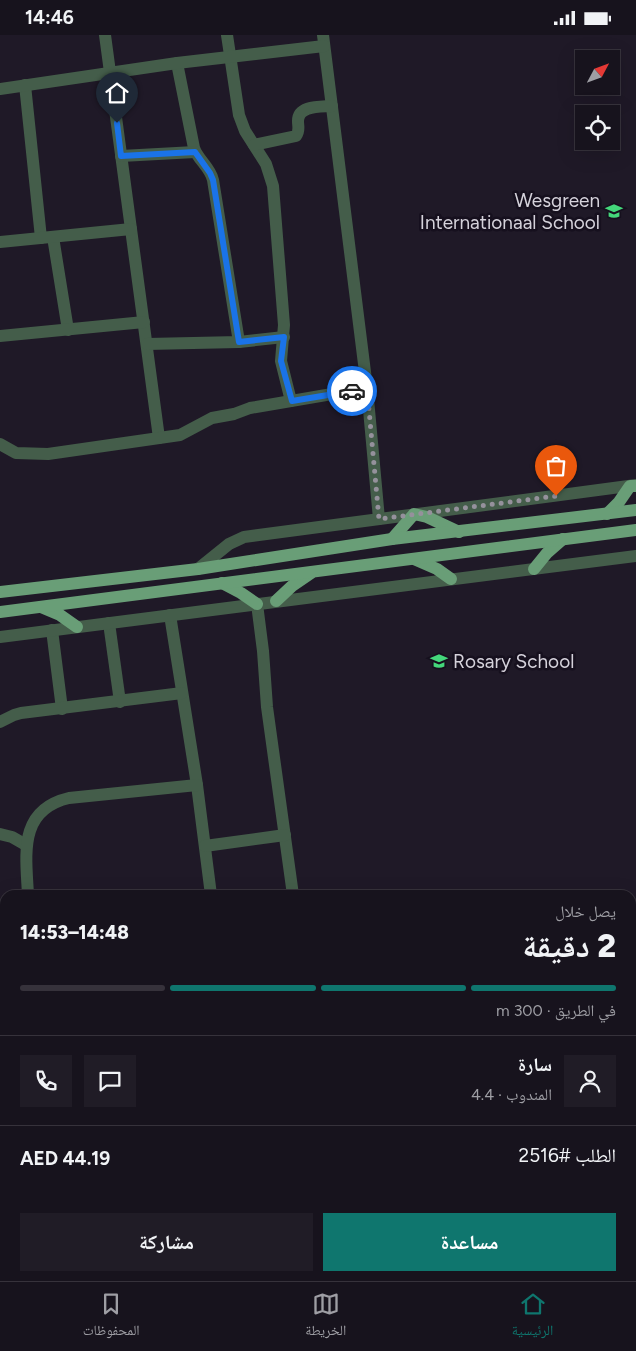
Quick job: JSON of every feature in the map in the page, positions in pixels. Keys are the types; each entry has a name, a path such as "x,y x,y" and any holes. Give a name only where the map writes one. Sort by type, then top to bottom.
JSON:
{"main road":[{"path":"607,514 634,486"},
{"path":"0,592 198,569 392,539 636,510"},
{"path":"392,539 414,515 427,517 460,532"},
{"path":"0,612 636,530"},
{"path":"534,569 547,553 563,539"},
{"path":"412,558 437,569 452,579"},
{"path":"276,601 292,586 316,571"},
{"path":"222,583 257,604"},
{"path":"41,607 60,615 77,627"}],"street":[{"path":"105,35 159,438"},
{"path":"226,35 239,115 245,131 266,164 273,186 284,337 281,361 292,401"},
{"path":"0,89 110,72 230,57 324,41 367,388 379,519"},
{"path":"177,63 195,152 212,176 239,342"},
{"path":"25,85 47,237 68,329"},
{"path":"254,145 296,136 301,113 308,109 332,106"},
{"path":"121,156 195,152"},
{"path":"0,242 131,229"},
{"path":"0,336 144,322"},
{"path":"147,344 239,342 284,337"},
{"path":"0,444 16,453 48,454 180,435 212,418 234,414 250,408 367,388"},
{"path":"198,569 229,544 244,537 634,486"},
{"path":"0,637 636,556"},
{"path":"257,604 267,707 292,890"},
{"path":"170,615 197,785 210,890"},
{"path":"109,623 120,701"},
{"path":"52,630 62,709"},
{"path":"0,722 14,715 182,693"},
{"path":"28,890 26,845 31,826 36,817 50,804 69,798 197,785"},
{"path":"0,834 12,837 26,845"},
{"path":"205,846 285,835"}],"way so far":[{"path":"352,391 367,388 379,519 556,496"}],"place":[{"name":"Wesgreen Internationaal School","path":"614,211"},
{"name":"Rosary School","path":"439,661"}],"route":[{"path":"117,123 121,156 195,152 212,176 239,342 284,337 281,361 292,401 352,391"}]}
